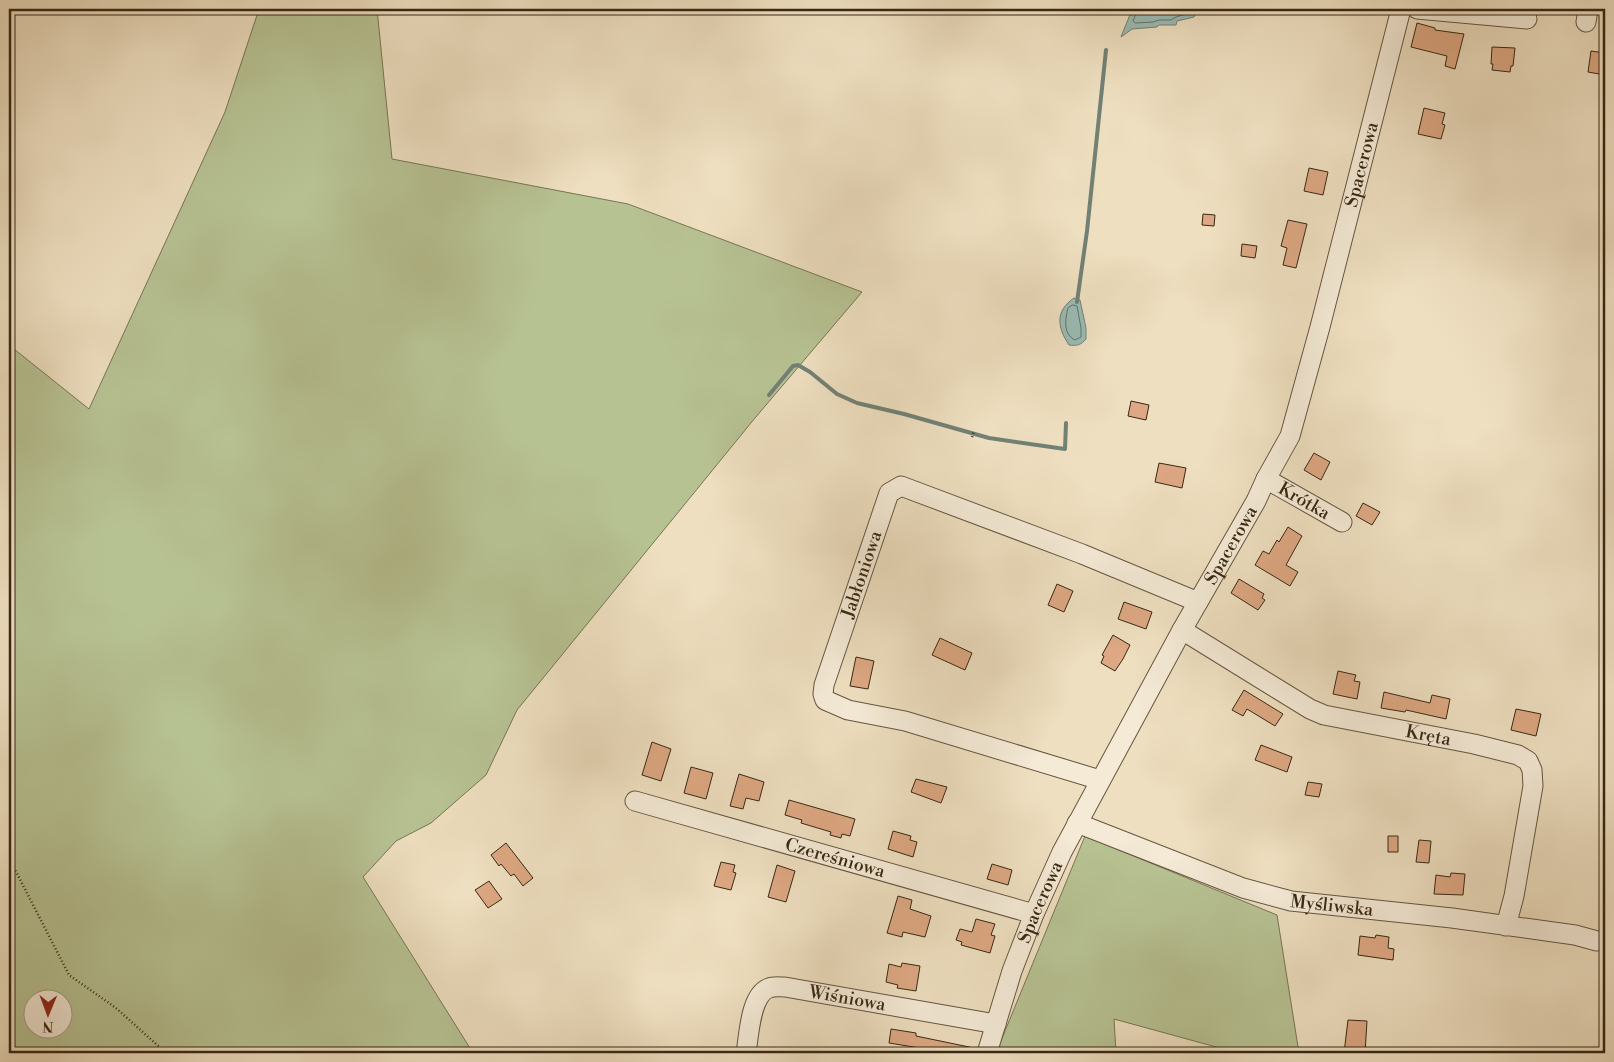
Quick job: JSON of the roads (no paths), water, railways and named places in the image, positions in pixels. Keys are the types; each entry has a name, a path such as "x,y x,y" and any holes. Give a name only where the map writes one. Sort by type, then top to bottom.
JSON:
{"street":[{"name":"Spacerowa","path":"987,1053 1012,971 1034,914 1062,852 1290,436 1402,9"},
{"path":"1417,9 1527,18"},
{"name":"Krótka","path":"1266,479 1342,522"},
{"name":"Jabłoniowa","path":"1100,780 905,721 848,710 825,700 823,694 824,685 889,493 901,486 1082,554 1198,602"},
{"name":"Kręta","path":"1182,630 1310,709 1324,715 1474,744 1518,755 1528,761 1532,770 1533,786 1514,896 1506,926"},
{"name":"Czereśniowa","path":"635,801 1034,914"},
{"name":"Myśliwska","path":"1077,823 1243,888 1284,900 1452,918 1575,935 1597,941"},
{"name":"Wiśniowa","path":"746,1053 753,1011 758,997 771,987 785,987 996,1024"}],"water":[{"path":"1136,9 1196,9 1194,17 1177,21 1176,25 1159,25 1157,27 1132,29 1121,37 1131,12"},
{"path":"1074,298 1080,300 1086,328 1086,339 1081,344 1069,345 1062,332 1060,320 1064,308"}],"waterway":[{"path":"1077,302 1087,231 1106,50"},
{"path":"769,395 793,366 798,365 810,372 837,394 857,403 989,438 1065,449 1066,423"}]}
